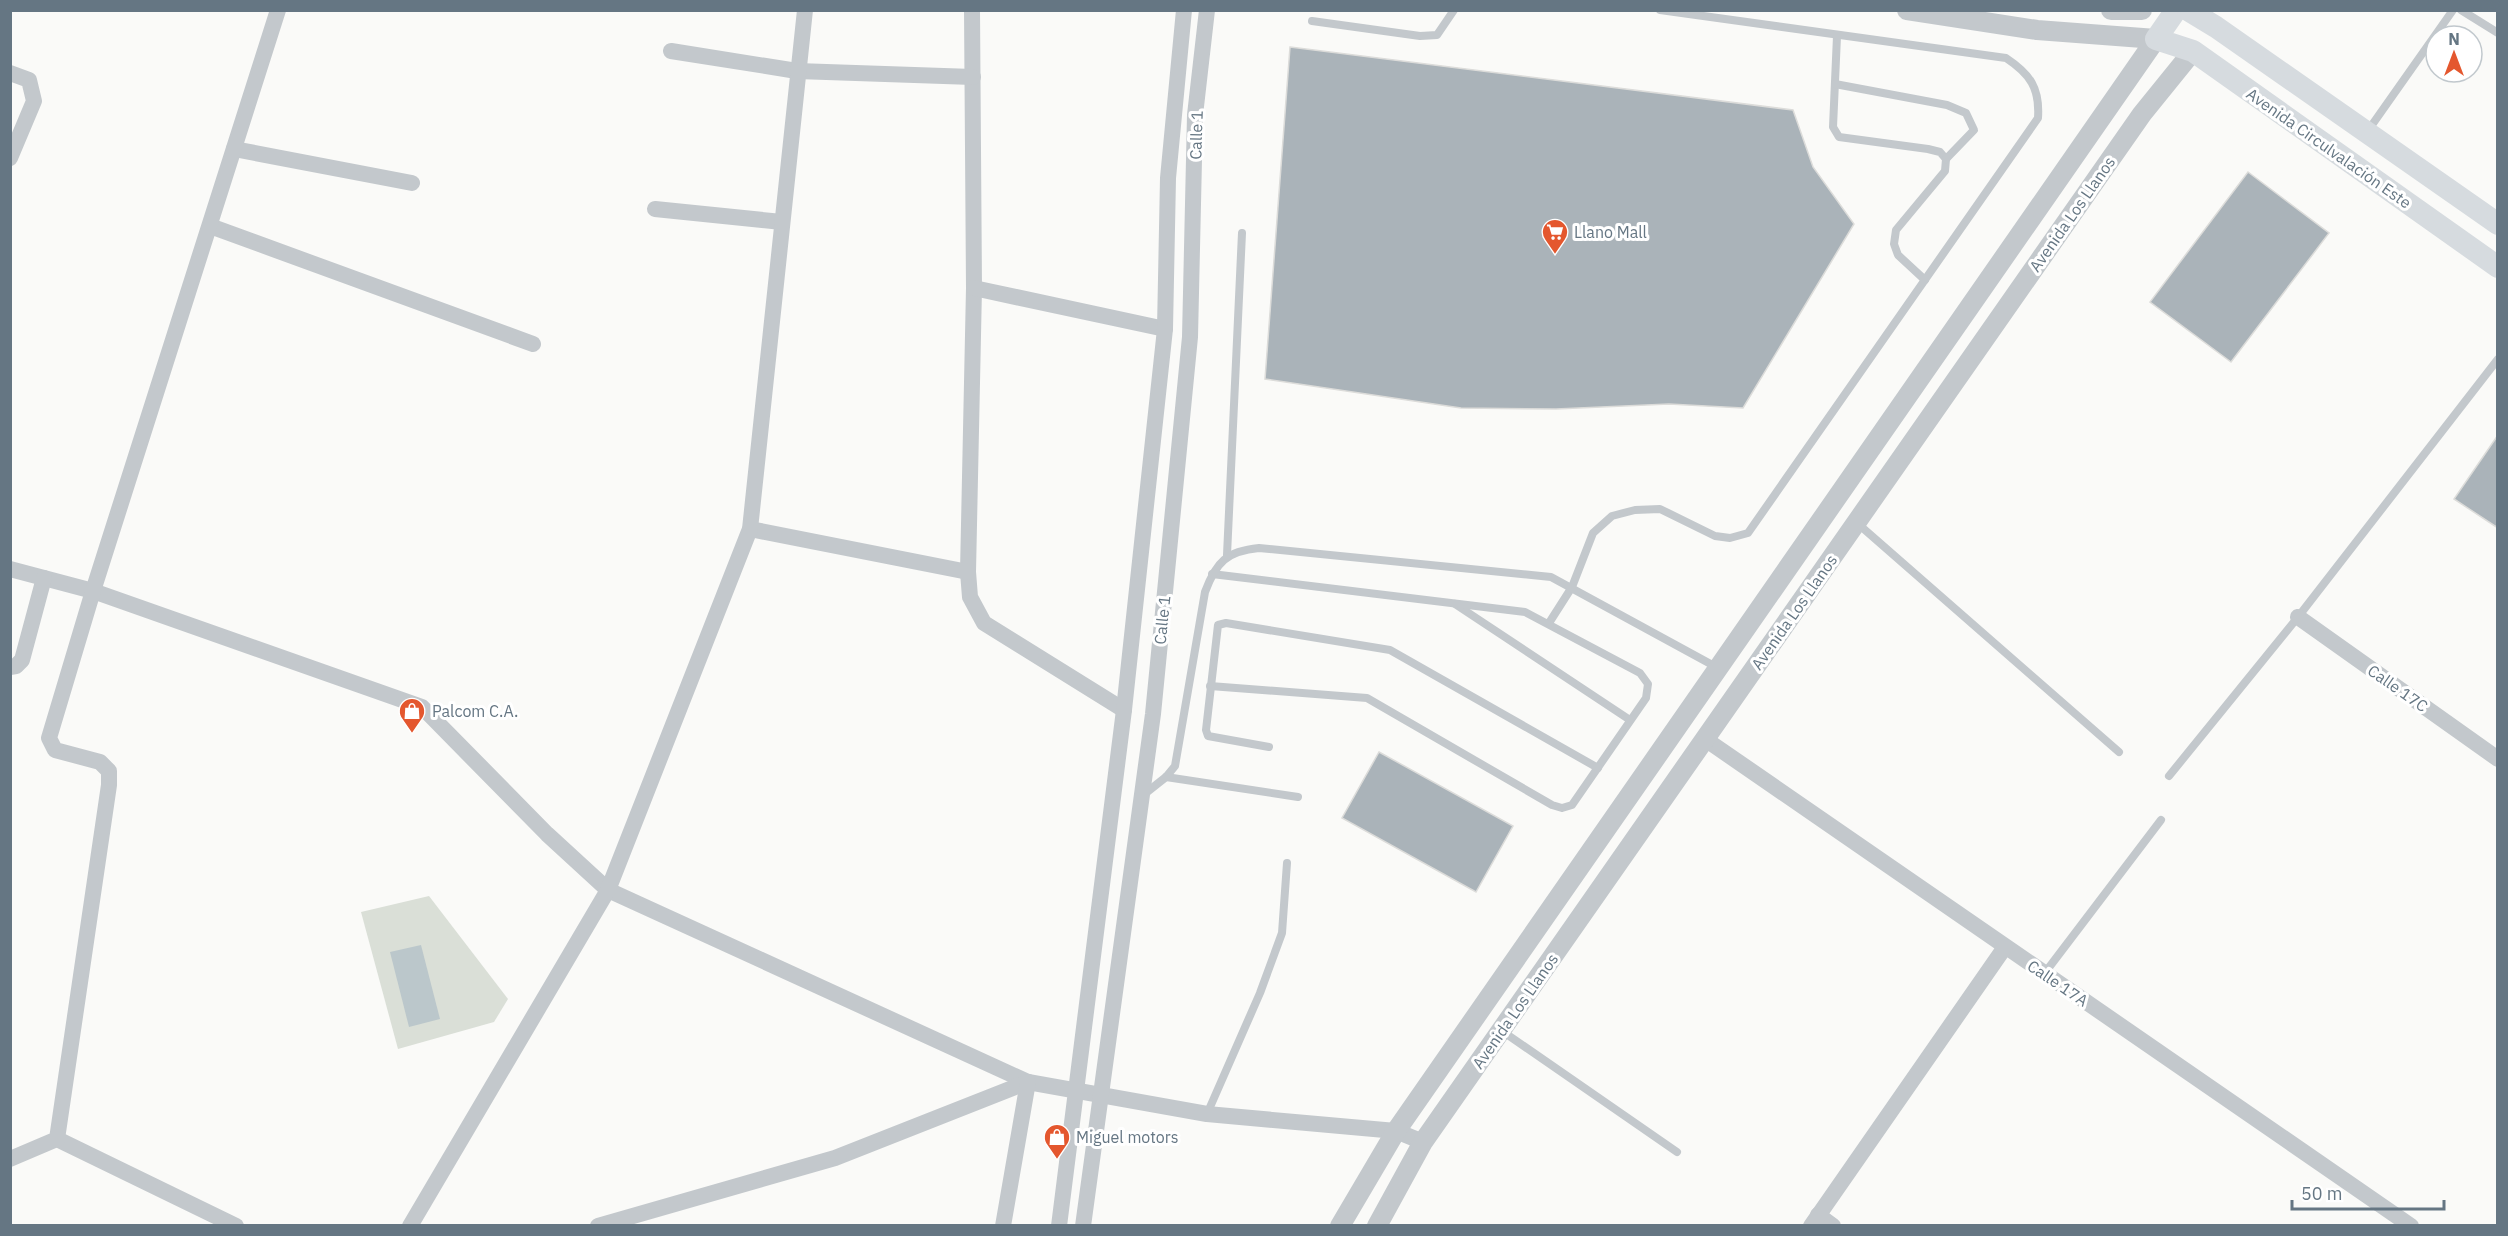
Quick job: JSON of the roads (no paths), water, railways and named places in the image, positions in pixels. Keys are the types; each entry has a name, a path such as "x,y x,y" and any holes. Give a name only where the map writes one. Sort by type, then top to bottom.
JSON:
{"main road":[{"name":"Avenida Los Llanos","path":"2156,39 2176,10"},
{"path":"2188,10 2221,19 2366,132 2498,224"},
{"name":"Avenida Los Llanos","path":"2193,51 2221,19"},
{"name":"Avenida Circulvalación Este","path":"2156,39 2193,51 2498,267"}],"street":[{"path":"57,1139 110,785 109,771 100,762 56,750 49,738 88,589 210,226 278,10"},
{"path":"410,1226 608,890 750,529 805,10"},
{"path":"972,10 974,288 968,573 970,597 984,623 1124,710"},
{"name":"Calle 1","path":"1059,1226 1124,710 1165,328 1168,178 1184,10"},
{"name":"Calle 1","path":"1083,1226 1099,1095 1153,714 1190,337 1196,115 1207,10"},
{"path":"1906,10 2037,30 2156,39"},
{"path":"2111,10 2142,10"},
{"name":"Avenida Los Llanos","path":"1340,1226 1396,1131 2156,39"},
{"path":"671,51 798,71 973,76"},
{"name":"Avenida Los Llanos","path":"1377,1226 1423,1142 2142,114 2193,51"},
{"path":"10,73 29,80 34,101 10,158"},
{"path":"234,149 412,183"},
{"path":"655,209 782,222"},
{"path":"210,226 533,344"},
{"path":"974,288 1165,328"},
{"path":"750,529 968,573"},
{"path":"10,569 88,589 423,707 547,834 608,890 1028,1082 1207,1114 1396,1131 1423,1142"},
{"path":"10,667 16,666 22,660 48,579"},
{"name":"Calle 17C","path":"2298,617 2498,759"},
{"name":"Calle 17A","path":"1705,739 2411,1226"},
{"path":"1833,1226 1815,1220 2005,947"},
{"path":"598,1226 836,1158 1028,1082"},
{"path":"1003,1226 1028,1082"},
{"path":"10,1159 57,1139 236,1226"}],"lane":[{"path":"1312,21 1429,36 1437,35 1454,10"},
{"path":"1549,624 1572,587 1593,533 1612,516 1623,512 1660,509 1715,536 1730,538 1748,532 2038,118 2039,99 2023,69 2006,58 1660,10"},
{"path":"2366,132 2453,10"},
{"path":"2461,10 2498,33"},
{"path":"1837,36 1833,127 1839,137 1928,149 1940,152 1946,159"},
{"path":"1835,84 1947,105 1966,113 1974,130 1946,159 1945,171 1896,230 1894,244 1898,255 1925,280"},
{"path":"1227,555 1242,233"},
{"path":"2169,777 2298,617 2498,359"},
{"path":"1856,523 2119,752"},
{"path":"1142,796 1166,777 1175,766 1205,592 1212,574 1227,555 1242,549 1259,548 1551,577 1718,668"},
{"path":"1210,686 1367,698 1552,805 1562,808 1572,805 1598,768 1646,698 1648,684 1640,673 1526,612 1212,574"},
{"path":"1453,602 1630,720"},
{"path":"1269,747 1208,736 1206,730 1210,686 1218,626 1226,623 1390,650 1598,768"},
{"path":"1166,777 1298,797"},
{"path":"2044,974 2161,820"},
{"path":"1207,1114 1260,993 1282,933 1287,863"},
{"path":"1501,1031 1677,1152"}],"place":[{"name":"Llano Mall","path":"1555,255"},
{"name":"Palcom C.A.","path":"412,734"},
{"name":"Miguel motors","path":"1057,1160"}]}
